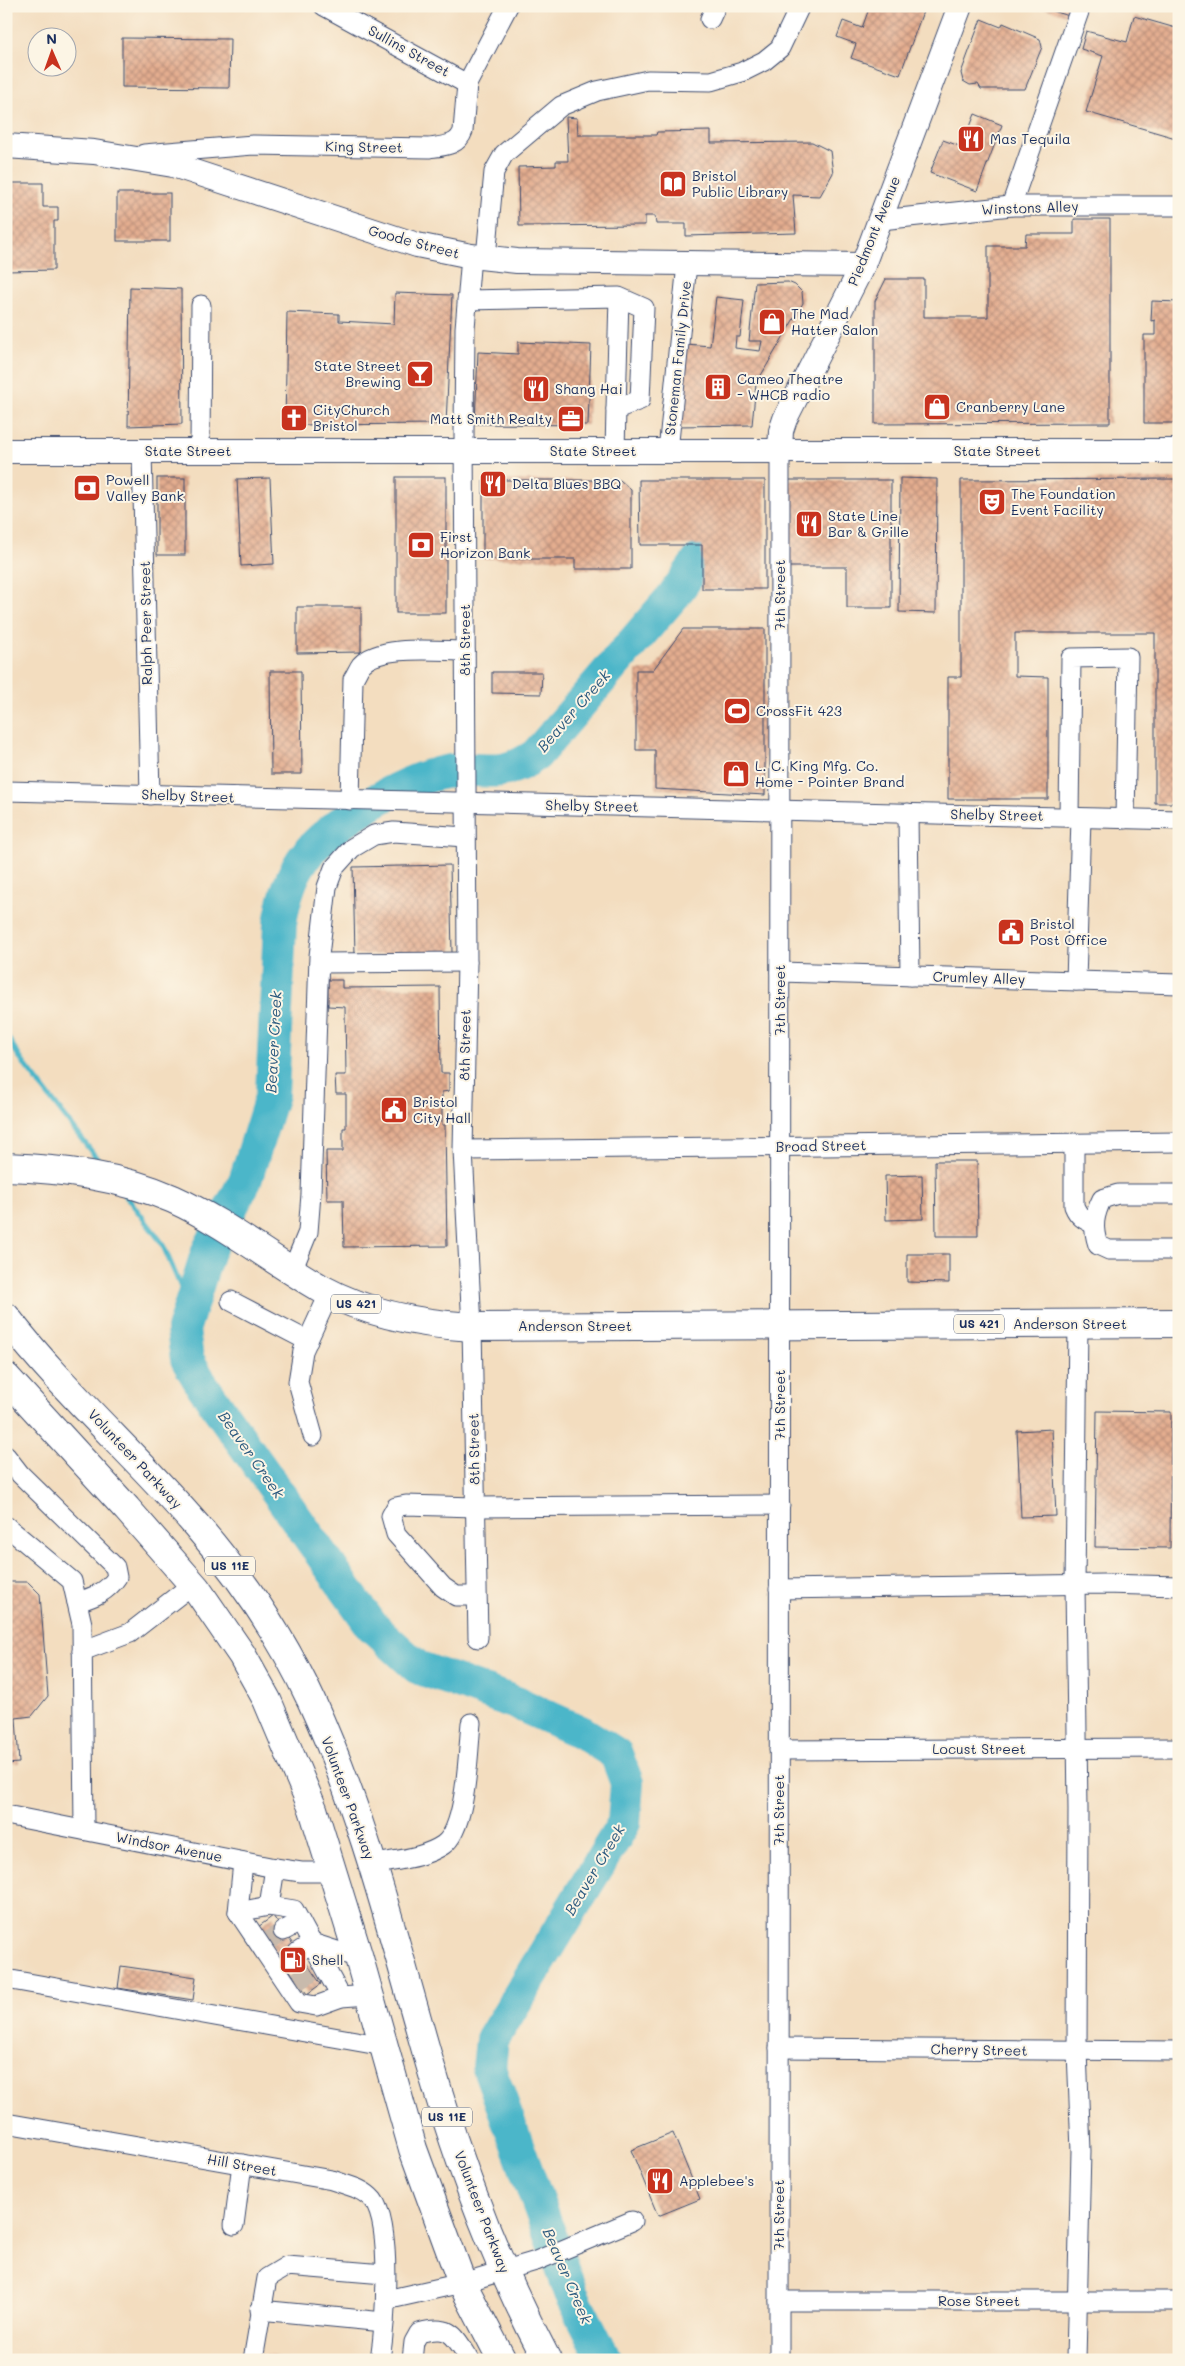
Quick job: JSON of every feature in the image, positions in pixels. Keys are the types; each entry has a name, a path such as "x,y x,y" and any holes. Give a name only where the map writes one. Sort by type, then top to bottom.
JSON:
{"highway":[{"name":"Anderson Street","path":"6,1167 83,1173 147,1189 174,1200 330,1292 370,1310 440,1325 472,1327 1179,1324"},
{"name":"Volunteer Parkway","path":"7,1318 195,1523 239,1578 280,1642 310,1698 339,1766 372,1865 462,2164 504,2271 547,2360"},
{"name":"US 11E","path":"6,1377 127,1508 193,1584 242,1655 267,1700 303,1781 334,1872 413,2149 462,2283 499,2353"},
{"path":"334,1872 372,1865"}],"main road":[{"name":"Piedmont Avenue","path":"780,451 785,419 863,265 960,6"},
{"name":"Goode Street","path":"6,146 28,146 122,156 173,165 417,245 478,257 517,261 863,265"},
{"name":"State Street","path":"6,451 1179,451"}],"street":[{"name":"Sullins Street","path":"324,6 467,84"},
{"name":"King Street","path":"122,156 253,145 429,148 450,145 460,138 462,131 467,84 508,6"},
{"path":"464,451 467,300 478,257 494,172 504,154 561,106 597,91 648,80 711,81 742,72 764,61 780,48 800,6"},
{"path":"1012,206 1081,6"},
{"name":"Winstons Alley","path":"881,220 1012,206 1179,206"},
{"name":"Stoneman Family Drive","path":"668,451 687,264"},
{"path":"467,300 619,297 644,308 640,400 616,409 615,451"},
{"path":"200,451 201,305"},
{"name":"Ralph Peer Street","path":"142,451 150,795"},
{"name":"8th Street","path":"464,451 464,796 467,962 463,1150 472,1327 478,1638"},
{"name":"7th Street","path":"779,2360 780,451"},
{"path":"350,800 353,679 362,664 376,657 394,652 465,651"},
{"path":"1076,981 1075,817 1071,658 1128,658 1125,819"},
{"name":"Shelby Street","path":"6,791 350,800 464,796 780,810 1179,820"},
{"path":"385,832 387,800"},
{"path":"908,813 910,976"},
{"path":"292,1271 308,1232 319,963 327,887 334,868 352,848 374,835 385,832 465,837"},
{"path":"319,963 467,962"},
{"name":"Crumley Alley","path":"780,972 1179,984"},
{"name":"Broad Street","path":"463,1150 1179,1142"},
{"path":"1074,1143 1074,1206 1077,1213 1085,1221 1094,1224"},
{"path":"1179,1194 1118,1194 1102,1200 1094,1214 1098,1245 1109,1250 1179,1250"},
{"path":"313,1436 298,1382 303,1351 330,1292"},
{"path":"231,1302 308,1341"},
{"path":"1076,2360 1081,2152 1077,2050 1078,1809 1075,1585 1078,1323"},
{"path":"6,1456 20,1474 116,1567 117,1577 111,1587 95,1597 77,1602"},
{"path":"476,1596 456,1596 442,1587 396,1534 392,1516 396,1507 406,1505 475,1507 780,1505"},
{"path":"6,1526 72,1581 82,1624 84,1830"},
{"path":"82,1651 130,1633 193,1584"},
{"path":"779,1589 1075,1585 1179,1586"},
{"path":"372,1865 432,1851 444,1844 452,1836 459,1817 471,1723"},
{"name":"Locust Street","path":"780,1750 1179,1748"},
{"name":"Windsor Avenue","path":"6,1815 275,1868 301,1872 334,1872"},
{"path":"238,1912 243,1862"},
{"path":"269,1906 275,1868"},
{"path":"238,1912 269,1906 294,1910 300,1922 291,1955 305,1976 299,2003 316,2006 341,1997 369,1995"},
{"path":"238,1912 291,1955 305,1976 341,1997"},
{"path":"270,1939 300,1922"},
{"path":"291,1955 359,1958"},
{"path":"6,1979 384,2046"},
{"name":"Cherry Street","path":"779,2048 1179,2051"},
{"name":"Hill Street","path":"6,2123 332,2180 359,2189 371,2198 380,2211 384,2227 386,2300 380,2354"},
{"path":"234,2225 242,2164"},
{"path":"386,2300 462,2283 536,2261 632,2221"},
{"path":"253,2360 260,2310 267,2278 287,2266 384,2274"},
{"name":"Rose Street","path":"779,2301 1179,2301"},
{"path":"260,2310 384,2322"},
{"path":"380,2354 413,2357 414,2342 419,2332 435,2328 445,2330 457,2338 470,2359 499,2353"}],"building":[{"path":"870,6 925,6 900,75 851,58 856,44 837,37 843,21 862,28"},
{"path":"1038,6 1072,6 1069,16"},
{"path":"1134,16 1179,29 1179,139 1086,112 1103,56 1081,49 1086,31 1127,42"},
{"path":"981,19 1001,27 1003,23 1040,39 1042,47 1025,89 981,89 978,84 970,85 963,81 961,73"},
{"path":"122,38 230,39 229,88 122,87"},
{"path":"975,114 1002,125 977,191 930,173 943,140 962,147"},
{"name":"Bristol Public Library","path":"566,117 577,118 578,135 656,135 657,132 711,131 711,143 812,142 830,151 833,173 820,196 793,195 796,233 686,236 686,224 656,224 655,216 645,216 645,225 519,226 518,167 556,166 556,161 568,161"},
{"path":"6,183 43,183 43,207 58,207 58,221 54,221 54,270 6,271"},
{"path":"117,193 170,193 170,241 117,241"},
{"path":"1074,219 1110,219 1110,423 875,424 875,301 886,279 924,279 924,317 988,317 988,246 1025,246 1026,234 1074,234"},
{"path":"788,282 795,285 802,292 803,303 756,384 752,425 677,426 686,344 710,346 716,297 744,300 740,337 736,337 735,348 760,351 762,341 749,341 755,283"},
{"path":"130,287 181,289 182,424 128,426"},
{"path":"395,293 452,295 446,424 285,425 287,312 339,314 339,321 394,324"},
{"path":"1152,301 1179,302 1179,423 1144,423 1144,335 1155,335 1155,320 1151,321"},
{"path":"518,342 591,345 588,425 475,424 478,352 518,354"},
{"name":"First Horizon Bank","path":"396,477 446,477 446,613 396,613"},
{"path":"157,478 185,478 185,555 157,555"},
{"path":"270,478 274,564 241,566 237,479"},
{"path":"900,478 937,479 936,613 899,612"},
{"path":"1179,479 1179,803 1155,803 1155,633 1015,633 1015,676 1048,677 1048,799 948,799 948,677 961,677 961,480"},
{"path":"483,480 620,480 631,490 631,569 575,569 575,559 483,559"},
{"path":"639,480 765,480 765,589 702,589 702,545 640,545"},
{"path":"789,480 891,480 891,608 847,608 847,567 789,567"},
{"path":"297,607 361,607 361,652 297,653"},
{"path":"683,629 765,629 765,795 655,789 655,750 636,750 636,670 653,670"},
{"path":"270,671 301,671 302,774 271,774"},
{"path":"492,672 542,672 541,694 492,693"},
{"path":"450,865 452,953 355,955 353,867"},
{"name":"Bristol City Hall","path":"328,980 342,980 342,988 440,987 441,1073 449,1073 449,1091 442,1092 442,1125 445,1125 447,1246 344,1247 343,1200 327,1200 326,1151 343,1151 343,1128 346,1128 346,1094 336,1094 335,1075 346,1075 345,1007 328,1006"},
{"path":"935,1161 977,1161 978,1236 936,1236"},
{"path":"922,1175 923,1219 886,1220 885,1176"},
{"path":"907,1254 949,1254 949,1283 907,1282"},
{"path":"1097,1411 1171,1412 1170,1548 1095,1547"},
{"path":"1052,1429 1056,1516 1021,1517 1017,1431"},
{"path":"6,1582 28,1582 40,1594 48,1696 32,1716 16,1718 19,1763 6,1764"},
{"path":"273,1916 321,1984 307,1994 258,1927"},
{"path":"121,1966 196,1977 193,2000 118,1988"},
{"path":"673,2133 700,2199 658,2216 631,2150"},
{"path":"266,2355 288,2359 288,2360 266,2360"}],"waterway":[{"name":"Beaver Creek","path":"605,2360 571,2293 489,2068 492,2040 624,1823 627,1783 616,1754 583,1733 519,1704 417,1667 372,1626 202,1385 187,1359 183,1330 208,1251 245,1181 272,1094 280,924 286,894 298,867 309,852 343,822 407,784 445,772 459,770 491,771 511,768 536,755 674,595 699,560"},
{"path":"6,1035 22,1061 104,1168"},
{"path":"124,1193 162,1243 190,1308"}],"tunnel":[{"path":"268,1941 283,1931"},
{"path":"282,1961 298,1952"},
{"path":"297,1981 312,1972"}],"place":[{"name":"Mas Tequila","path":"971,139"},
{"name":"Bristol Public Library","path":"673,184"},
{"name":"The Mad Hatter Salon","path":"772,322"},
{"name":"State Street Brewing","path":"420,374"},
{"name":"Cameo Theatre - WHCB radio","path":"718,387"},
{"name":"Shang Hai","path":"536,389"},
{"name":"Cranberry Lane","path":"937,407"},
{"name":"CityChurch Bristol","path":"294,418"},
{"name":"Matt Smith Realty","path":"571,419"},
{"name":"Delta Blues BBQ","path":"493,484"},
{"name":"Powell Valley Bank","path":"87,488"},
{"name":"The Foundation Event Facility","path":"992,502"},
{"name":"State Line Bar & Grille","path":"809,524"},
{"name":"First Horizon Bank","path":"421,545"},
{"name":"CrossFit 423","path":"737,711"},
{"name":"L. C. King Mfg. Co. Home - Pointer Brand","path":"736,774"},
{"name":"Bristol Post Office","path":"1011,932"},
{"name":"Bristol City Hall","path":"394,1110"},
{"name":"Shell","path":"293,1960"},
{"name":"Applebee's","path":"660,2181"}]}
